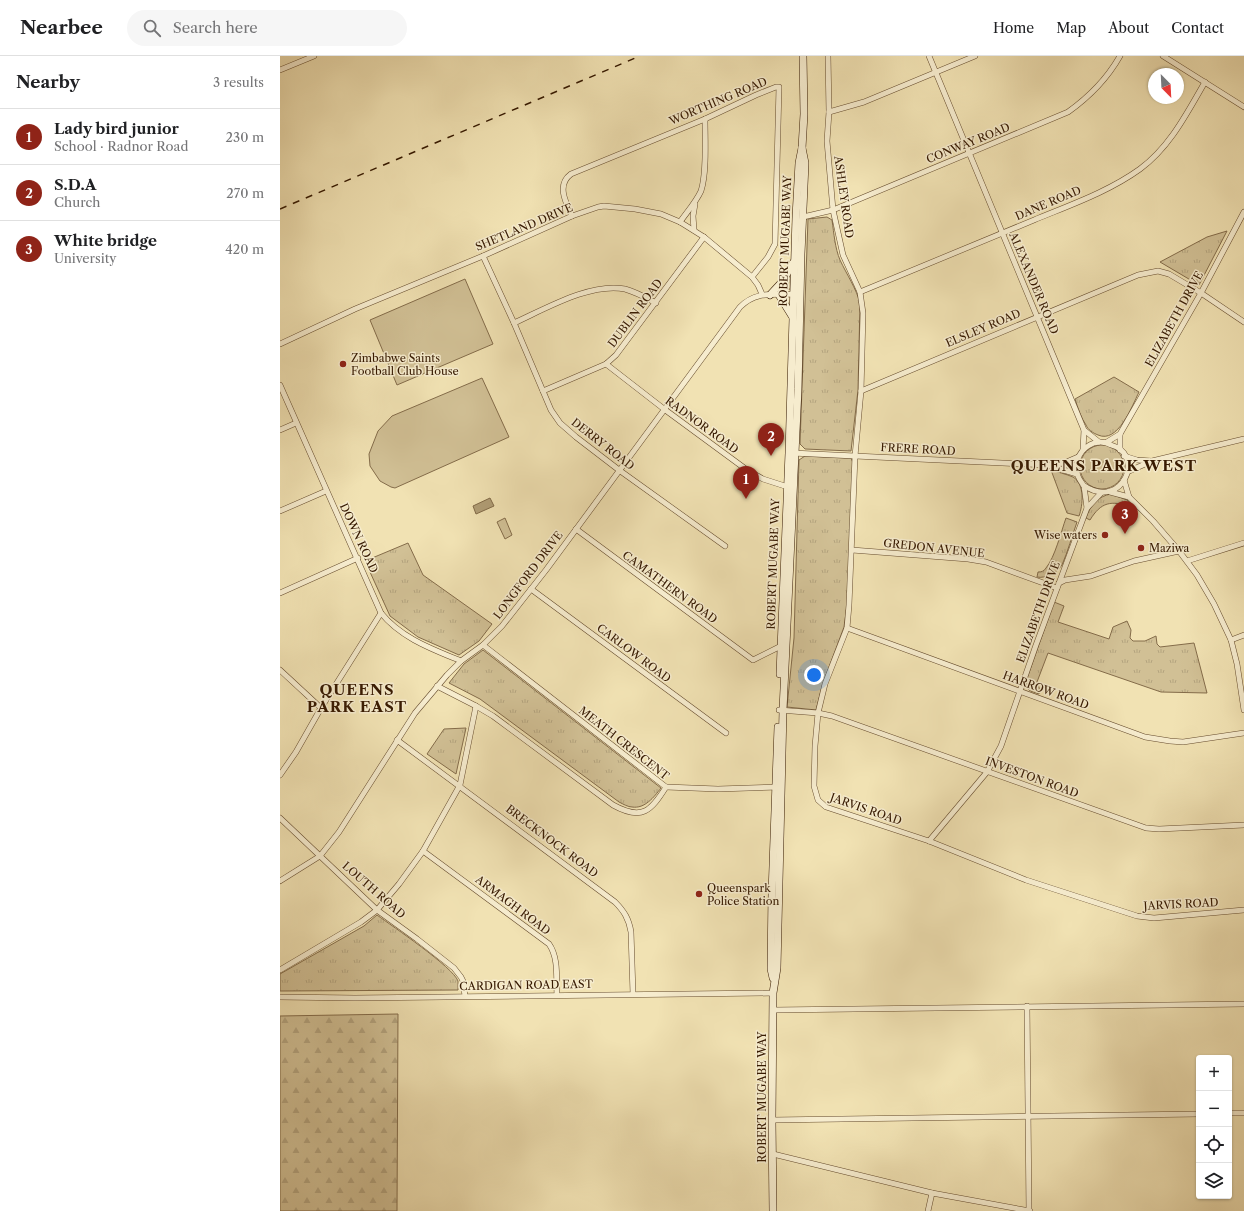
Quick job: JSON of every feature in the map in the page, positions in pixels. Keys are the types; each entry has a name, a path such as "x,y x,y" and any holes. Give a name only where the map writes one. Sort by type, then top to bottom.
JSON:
{"main road":[{"name":"ROBERT MUGABE WAY","path":"796,318 794,262 798,163 802,148 805,82 803,56"},
{"name":"ROBERT MUGABE WAY","path":"773,1211 772,1120 774,982 771,969 771,936 779,787 796,318 801,277 805,163 802,148"},
{"path":"766,295 782,282 794,262"},
{"path":"779,295 796,318"},
{"name":"ROBERT MUGABE WAY","path":"781,710 781,646 791,488"}],"street":[{"path":"280,70 304,58 314,56"},
{"name":"ASHLEY ROAD","path":"828,56 828,155 833,210 843,255 860,292 864,313 861,391 855,456"},
{"name":"ALEXANDER ROAD","path":"930,56 1084,430 1083,450"},
{"path":"828,112 864,102 975,56"},
{"name":"CONWAY ROAD","path":"803,217 833,210 1068,112 1095,90 1120,56"},
{"path":"1162,56 1244,107"},
{"name":"DANE ROAD","path":"860,292 1113,186 1141,169 1166,144 1184,118 1205,82"},
{"name":"WORTHING ROAD","path":"572,216 563,190 564,182 568,176 585,167 705,119 756,94 779,87 776,237 773,250 752,277"},
{"path":"694,230 693,216 695,203 702,186 705,119"},
{"path":"680,222 695,203"},
{"name":"SHETLAND DRIVE","path":"280,344 355,309 483,256 572,216 604,206 635,209 661,214 680,222 704,237 752,277 766,295"},
{"name":"ELIZABETH DRIVE","path":"1120,450 1120,434 1201,293 1243,215"},
{"name":"DUBLIN ROAD","path":"543,391 606,364 621,350 704,237"},
{"name":"DERRY ROAD","path":"483,256 514,323 551,410 560,423 619,470 725,546"},
{"name":"ELSLEY ROAD","path":"861,391 1138,275 1152,271 1169,274 1201,293 1244,322"},
{"path":"794,294 801,277"},
{"path":"514,323 574,296 605,288 624,289 638,293 656,303"},
{"name":"LONGFORD DRIVE","path":"280,881 320,856 339,832 414,713 461,661 483,646 498,631 576,529 740,307 753,297 794,294"},
{"name":"RADNOR ROAD","path":"606,364 747,470 763,479 791,488"},
{"name":"DOWN ROAD","path":"280,385 326,491 358,558 381,613 389,623 411,638 425,646 461,661"},
{"path":"280,430 296,423"},
{"name":"ALEXANDER ROAD","path":"1084,430 1099,442"},
{"path":"1087,508 1083,485 1077,474 1076,466 1078,457 1083,450 1090,445 1099,442 1106,442 1120,434"},
{"path":"1127,472 1152,461 1244,439"},
{"path":"1106,442 1120,450 1127,464 1127,472 1124,480 1110,492"},
{"name":"FRERE ROAD","path":"792,453 1047,465 1064,463 1078,457"},
{"name":"JARVIS ROAD","path":"855,456 852,550 846,628 826,684 818,713 814,786 821,803 826,807 929,841 1026,880 1138,916 1154,918 1244,910"},
{"path":"1124,456 1137,460 1152,461"},
{"name":"FRERE ROAD","path":"1047,465 1077,474"},
{"path":"1124,480 1129,497 1187,561 1214,604 1231,640 1237,664 1244,710"},
{"path":"1083,485 1092,491 1101,493 1110,492 1129,497"},
{"path":"280,511 326,491"},
{"name":"ELIZABETH DRIVE","path":"929,841 987,772 1001,746 1019,691 1087,508 1101,493"},
{"name":"CAMATHERN ROAD","path":"576,529 753,660 781,646"},
{"path":"1187,561 1244,543"},
{"name":"GREDON AVENUE","path":"852,550 986,562 1058,585"},
{"path":"1058,585 1065,580 1092,576 1138,560 1179,551"},
{"path":"280,593 358,558"},
{"name":"CARLOW ROAD","path":"531,589 726,733"},
{"path":"280,775 296,752 321,708 381,613"},
{"name":"HARROW ROAD","path":"846,628 1145,737 1183,742 1244,734"},
{"path":"1231,640 1244,635"},
{"name":"MEATH CRESCENT","path":"437,686 476,706 511,729 592,790 623,810 639,813 652,807 666,787 483,646"},
{"path":"281,672 321,708"},
{"path":"280,970 349,930 377,910 392,894 423,851 460,785 476,706"},
{"name":"INVESTON ROAD","path":"781,710 818,713 832,716 1146,828 1159,829 1244,825"},
{"name":"BRECKNOCK ROAD","path":"398,740 621,907 630,923 633,994"},
{"path":"666,787 718,789 779,787"},
{"name":"LOUTH ROAD","path":"280,818 377,910 417,939 458,973 463,981 465,996"},
{"name":"ARMAGH ROAD","path":"423,851 548,944 554,954 556,963 557,995"},
{"name":"CARDIGAN ROAD EAST","path":"280,998 773,993"},
{"path":"773,1010 1244,1004"},
{"path":"773,1154 932,1193 1030,1211 1027,1006"},
{"path":"1232,1113 1244,1113"},
{"path":"772,1120 1196,1114"},
{"path":"928,1211 932,1193"}],"green space":[{"path":"827,217 832,220 838,255 854,287 860,303 858,390 851,451 805,449 800,444 808,219"},
{"path":"1227,231 1199,285 1160,262 1207,237"},
{"path":"792,269 791,289 779,290"},
{"path":"465,279 493,344 397,385 370,320"},
{"path":"1114,377 1139,392 1128,414 1118,429 1112,434 1105,436 1098,435 1087,427 1075,399"},
{"path":"482,378 509,437 395,488 380,481 370,466 369,454 378,431 392,416"},
{"path":"1102,445 1114,449 1120,455 1124,467 1120,479 1114,485 1102,489 1090,485 1084,479 1080,467 1084,455 1090,449"},
{"path":"805,456 851,458 853,463 847,605 844,627 823,683 816,710 787,707 794,638 799,460"},
{"path":"1051,470 1073,477 1080,484 1082,501 1079,516 1067,513"},
{"path":"1111,494 1127,500 1132,505 1131,507 1112,503 1107,504 1098,509 1090,520 1086,518 1090,509 1098,499"},
{"path":"505,518 512,535 505,539 497,522"},
{"path":"1066,518 1077,522 1062,565 1058,570 1051,574 1044,577 1037,577 1038,572 1042,572 1044,570 1052,558"},
{"path":"408,543 423,575 492,624 479,641 459,655 418,637 390,616 365,561"},
{"path":"1054,602 1064,606 1058,622 1109,639 1113,627 1127,621 1131,630 1130,638 1133,641 1145,641 1156,636 1157,644 1160,647 1194,643 1207,693 1161,692 1048,653 1037,682 1040,690 1039,694 1031,691 1027,687 1026,681"},
{"path":"483,650 661,788 649,802 641,806 629,806 619,802 480,699 449,683 464,664"},
{"path":"466,728 456,774 427,754 444,729"},
{"path":"377,915 445,966 458,981 458,990 280,991 280,974 364,926"},
{"path":"398,1014 397,1211 280,1211 280,1016"}],"shaded area":[{"path":"490,498 494,506 476,514 473,506"}],"railway":[{"path":"280,209 640,56"}],"place":[{"name":"Zimbabwe Saints Football Club House","path":"343,364"},
{"name":"S.D.A","path":"771,456"},
{"name":"Lady bird junior","path":"746,499"},
{"name":"White bridge","path":"1125,534"},
{"name":"Wise waters","path":"1105,535"},
{"name":"Maziwa","path":"1141,548"},
{"name":"Queenspark Police Station","path":"699,894"}],"district":[{"name":"QUEENS PARK WEST","path":"1104,465"},
{"name":"QUEENS PARK EAST","path":"357,698"}]}
